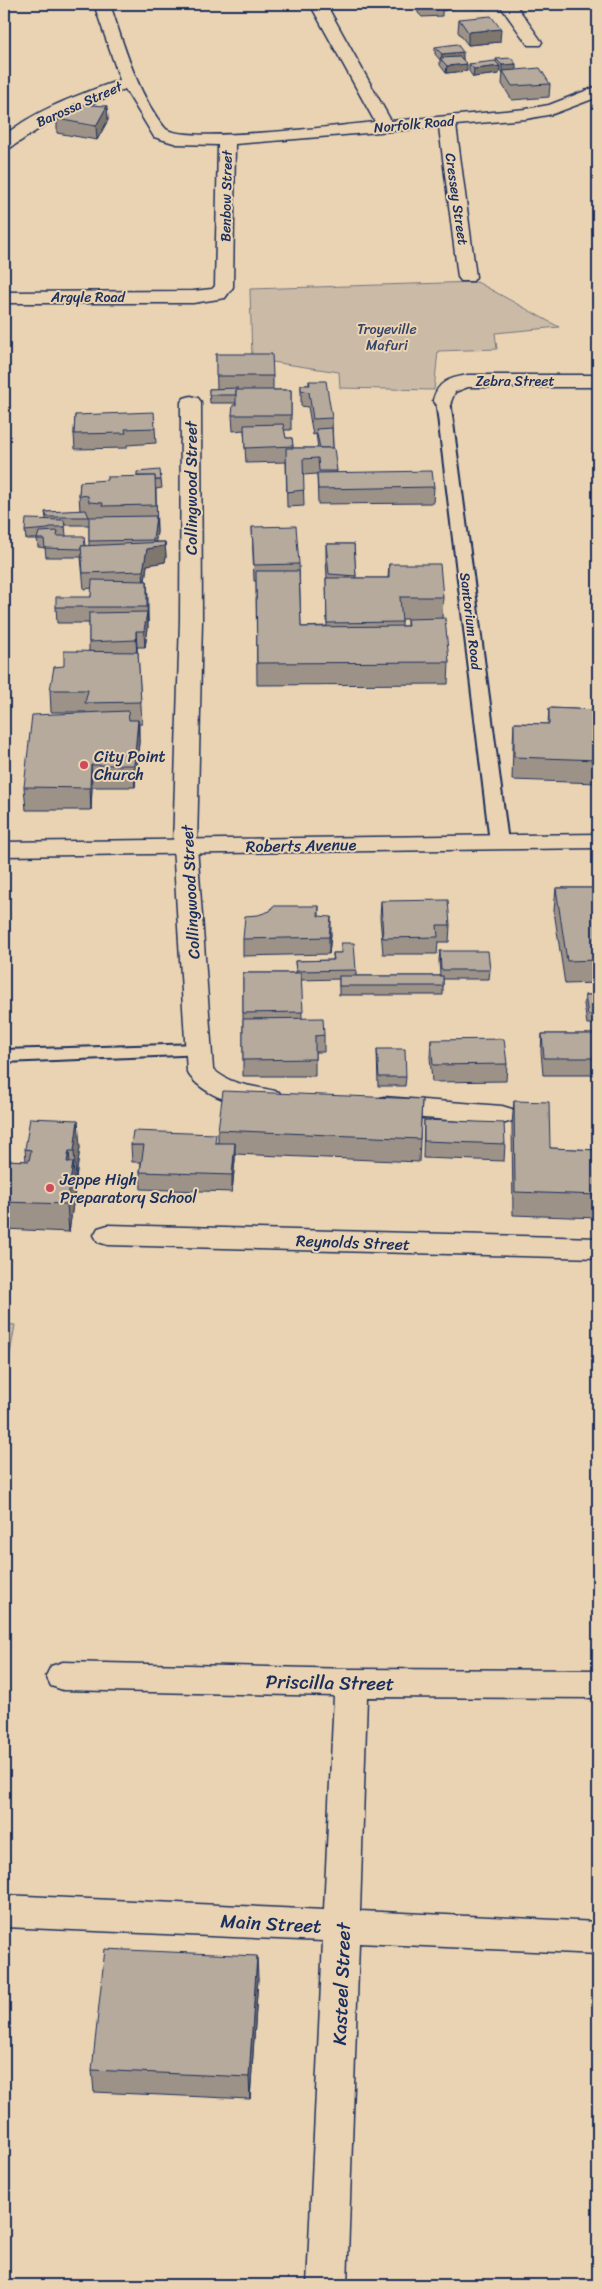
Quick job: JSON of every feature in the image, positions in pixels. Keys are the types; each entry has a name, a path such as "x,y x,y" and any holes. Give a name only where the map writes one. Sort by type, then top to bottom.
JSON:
{"street":[{"name":"Benbow Street","path":"102,4 129,82 160,132 177,139 226,140 224,287 222,291 214,296 172,297"},
{"path":"318,4 386,126"},
{"path":"507,4 534,42"},
{"name":"Barossa Street","path":"4,144 28,127 110,88 129,82"},
{"name":"Norfolk Road","path":"226,140 541,112 568,104 598,91"},
{"name":"Cressey Street","path":"447,121 467,277"},
{"name":"Argyle Road","path":"4,298 172,297"},
{"name":"Zebra Street","path":"443,400 446,388 456,383 598,381"},
{"name":"Collingwood Street","path":"191,402 191,620 185,846 200,1072 207,1080 244,1096 293,1100"},
{"name":"Roberts Avenue","path":"4,849 598,841"},
{"path":"363,1105 502,1115"},
{"name":"Reynolds Street","path":"108,1235 598,1248"},
{"name":"Priscilla Street","path":"63,1676 351,1683 598,1684"},
{"name":"Kasteel Street","path":"328,2285 351,1683"},
{"name":"Main Street","path":"4,1911 598,1938"}],"lane":[{"name":"Santorium Road","path":"443,400 499,842"},
{"path":"4,1056 199,1050"}],"green space":[{"name":"Troyeville Mafuri","path":"477,282 559,327 495,333 497,349 438,351 434,390 340,388 339,372 252,359 250,289"},
{"path":"4,1324 15,1325 4,1389"}],"building":[{"path":"491,16 501,29 468,32 459,19"},
{"path":"457,44 463,52 442,54 435,47"},
{"path":"460,57 467,64 447,66 440,58"},
{"path":"511,58 516,64 502,65 496,59"},
{"path":"495,61 500,66 474,69 469,64"},
{"path":"540,68 550,84 512,86 503,71"},
{"path":"74,104 107,106 96,126 57,119"},
{"path":"216,354 272,354 273,376 216,376"},
{"path":"309,381 326,381 332,418 313,419 309,392 301,390 301,385 310,385"},
{"path":"238,388 236,395 209,395 209,389"},
{"path":"236,390 291,390 291,415 232,415 233,405 236,405"},
{"path":"154,412 155,428 125,429 126,433 74,434 75,415"},
{"path":"283,424 286,438 292,438 293,446 245,448 244,425"},
{"path":"332,428 333,448 320,448 316,429"},
{"path":"286,448 334,448 337,471 319,471 318,458 303,459 304,490 287,492"},
{"path":"160,470 161,480 155,480 155,476 137,476 137,472"},
{"path":"432,471 434,487 318,489 317,473"},
{"path":"155,476 156,505 102,506 103,503 89,502 88,496 79,495 80,482 107,480 107,477"},
{"path":"86,510 89,517 47,517 45,512"},
{"path":"156,516 153,540 89,541 89,517"},
{"path":"26,519 64,520 65,527 25,531"},
{"path":"296,526 299,564 254,565 252,527"},
{"path":"58,531 57,536 84,536 85,546 81,546 81,549 45,548 44,539 37,539 39,532"},
{"path":"165,542 164,546 147,549 143,571 83,573 81,546"},
{"path":"326,544 354,544 356,576 329,574"},
{"path":"389,564 440,564 443,597 400,597 402,622 327,623 326,578 389,578"},
{"path":"256,571 299,571 301,627 408,626 407,619 445,618 449,662 257,663"},
{"path":"92,580 147,581 147,607 56,607 56,597 91,597"},
{"path":"147,612 144,631 136,631 136,640 89,642 89,613"},
{"path":"64,651 138,652 141,702 85,703 88,690 50,690 54,667 64,666"},
{"path":"549,708 598,710 598,760 514,757 514,723 549,724"},
{"name":"City Point Church","path":"128,711 129,720 138,720 134,765 91,765 90,788 24,787 32,715"},
{"path":"556,888 598,888 598,960 567,961"},
{"path":"448,900 450,925 437,925 438,937 383,938 381,901"},
{"path":"273,906 319,906 318,916 331,917 329,937 243,939 245,916 258,915 270,911"},
{"path":"341,943 354,943 356,970 296,971 295,961 334,960 333,953 342,953"},
{"path":"440,951 488,951 490,970 441,970"},
{"path":"243,973 301,973 303,1012 243,1013"},
{"path":"339,976 443,976 443,986 339,986"},
{"path":"585,995 598,995 598,1015 588,1015"},
{"path":"323,1018 324,1035 315,1036 315,1059 243,1060 243,1019"},
{"path":"542,1034 598,1034 598,1058 544,1058"},
{"path":"504,1039 507,1064 433,1065 431,1040"},
{"path":"377,1049 405,1049 406,1077 379,1077"},
{"path":"223,1091 422,1099 420,1139 218,1130"},
{"path":"514,1101 549,1102 550,1148 598,1150 598,1195 515,1192"},
{"path":"30,1118 78,1120 74,1151 69,1151 67,1162 73,1162 67,1204 4,1202 4,1160 29,1161 31,1150 25,1149"},
{"path":"424,1120 504,1123 505,1144 424,1141"},
{"path":"133,1131 216,1134 215,1143 235,1143 232,1175 140,1172 144,1145 131,1145"},
{"path":"105,1949 257,1956 249,2077 92,2070"}],"place":[{"name":"City Point Church","path":"84,765"},
{"name":"Jeppe High Preparatory School","path":"50,1188"}]}
